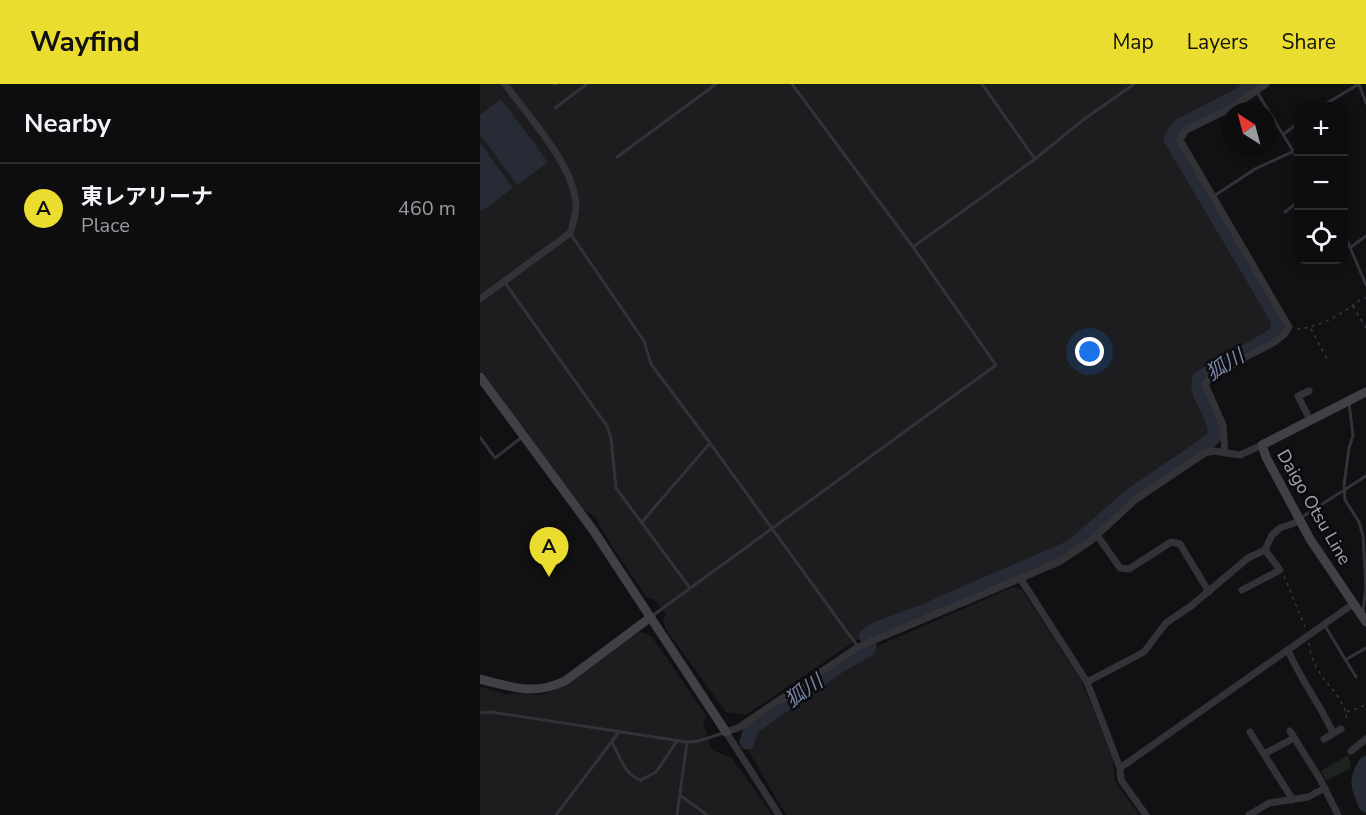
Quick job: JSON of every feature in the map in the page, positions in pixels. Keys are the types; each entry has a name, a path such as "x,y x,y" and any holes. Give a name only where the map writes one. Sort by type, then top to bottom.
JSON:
{"street":[{"path":"480,299 570,233 576,206 574,192 563,164 505,84"},
{"path":"1225,453 1223,425 1205,384 1240,360 1273,343 1284,335 1288,327 1180,140 1186,130 1231,108 1266,84"},
{"path":"480,377 593,530 779,815"},
{"path":"1309,391 1298,396 1310,420"},
{"name":"Daigo Otsu Line","path":"1365,618 1353,604 1299,520 1266,458 1262,445 1366,392"},
{"path":"726,732 738,728 858,647 1059,562 1097,535 1135,500 1205,453 1240,455 1262,445"},
{"path":"1087,682 1144,652 1166,623 1191,606 1248,558 1264,550 1272,535 1280,528 1299,520"},
{"path":"1097,535 1120,568 1129,569 1171,542 1180,544 1209,591"},
{"path":"1242,590 1280,570 1264,550"},
{"path":"1020,578 1087,682 1120,768 1121,780 1146,815"},
{"path":"1120,768 1353,604"},
{"path":"480,679 522,690 546,689 555,686 651,617"},
{"path":"1288,650 1296,669 1333,733"},
{"path":"1323,739 1344,728"},
{"path":"1290,731 1325,788 1338,815"},
{"path":"1250,732 1293,800"},
{"path":"1264,754 1294,738"},
{"path":"1351,751 1366,739"},
{"path":"1249,815 1269,803 1308,797 1325,788"}],"lane":[{"path":"555,108 587,84"},
{"path":"617,157 716,84"},
{"path":"651,617 996,365 913,247 792,84"},
{"path":"982,84 1035,159"},
{"path":"913,247 1134,84"},
{"path":"1329,102 1359,84 1366,104"},
{"path":"1213,197 1255,169 1294,151 1256,91"},
{"path":"1284,134 1294,127"},
{"path":"1285,212 1294,206"},
{"path":"570,233 644,341 651,364 858,647"},
{"path":"1351,247 1366,236"},
{"path":"1348,241 1366,285"},
{"path":"504,281 607,426 611,438 616,488 690,588"},
{"path":"1349,401 1353,436 1349,448 1344,500 1362,528 1365,555 1365,618"},
{"path":"480,437 495,458 524,436"},
{"path":"641,523 710,443"},
{"path":"1299,520 1366,476"},
{"path":"1324,624 1356,677"},
{"path":"1345,660 1366,648"},
{"path":"480,713 491,712 687,742 726,732"},
{"path":"556,815 620,732"},
{"path":"612,742 629,774 641,780 656,772 677,741"},
{"path":"677,815 687,742"},
{"path":"680,795 707,815"}],"path":[{"path":"1288,327 1311,328 1366,298"},
{"path":"1353,305 1366,328"},
{"path":"1311,328 1327,359"},
{"path":"1280,570 1308,636 1312,662 1320,676 1334,691 1346,712 1344,728"},
{"path":"1346,712 1366,705"}],"shaded area":[{"path":"480,84 1251,84 1179,123 1168,140 1277,323 1275,332 1198,376 1193,387 1213,428 1210,434 1125,495 1093,525 1068,543 877,626 746,715 726,712 665,628 663,620 666,614 655,600 647,598 595,517 583,509 480,371"},
{"path":"501,99 548,162 517,185 480,134 480,115"},
{"path":"480,143 513,188 482,211 480,209"},
{"path":"1013,587 1022,590 1082,682 1113,760 1115,781 1139,815 786,815 748,750 753,731 873,648"},
{"path":"639,632 652,637 705,714 706,718 703,723 712,750 732,758 772,815 480,815 480,687 509,695 515,693 540,695 553,691 567,684"},
{"path":"1349,756 1351,768 1326,781 1321,771"}],"waterway":[{"name":"狐川","path":"866,636 874,630 923,612 1072,547 1133,494 1215,436 1213,420 1200,391 1200,378 1277,334 1279,321 1171,139 1180,126 1240,95 1255,84"},
{"name":"狐川","path":"747,742 751,728 837,667 868,649 869,646"},
{"path":"1366,763 1359,779 1366,805"}],"place":[{"name":"東レアリーナ","path":"549,577"}]}
